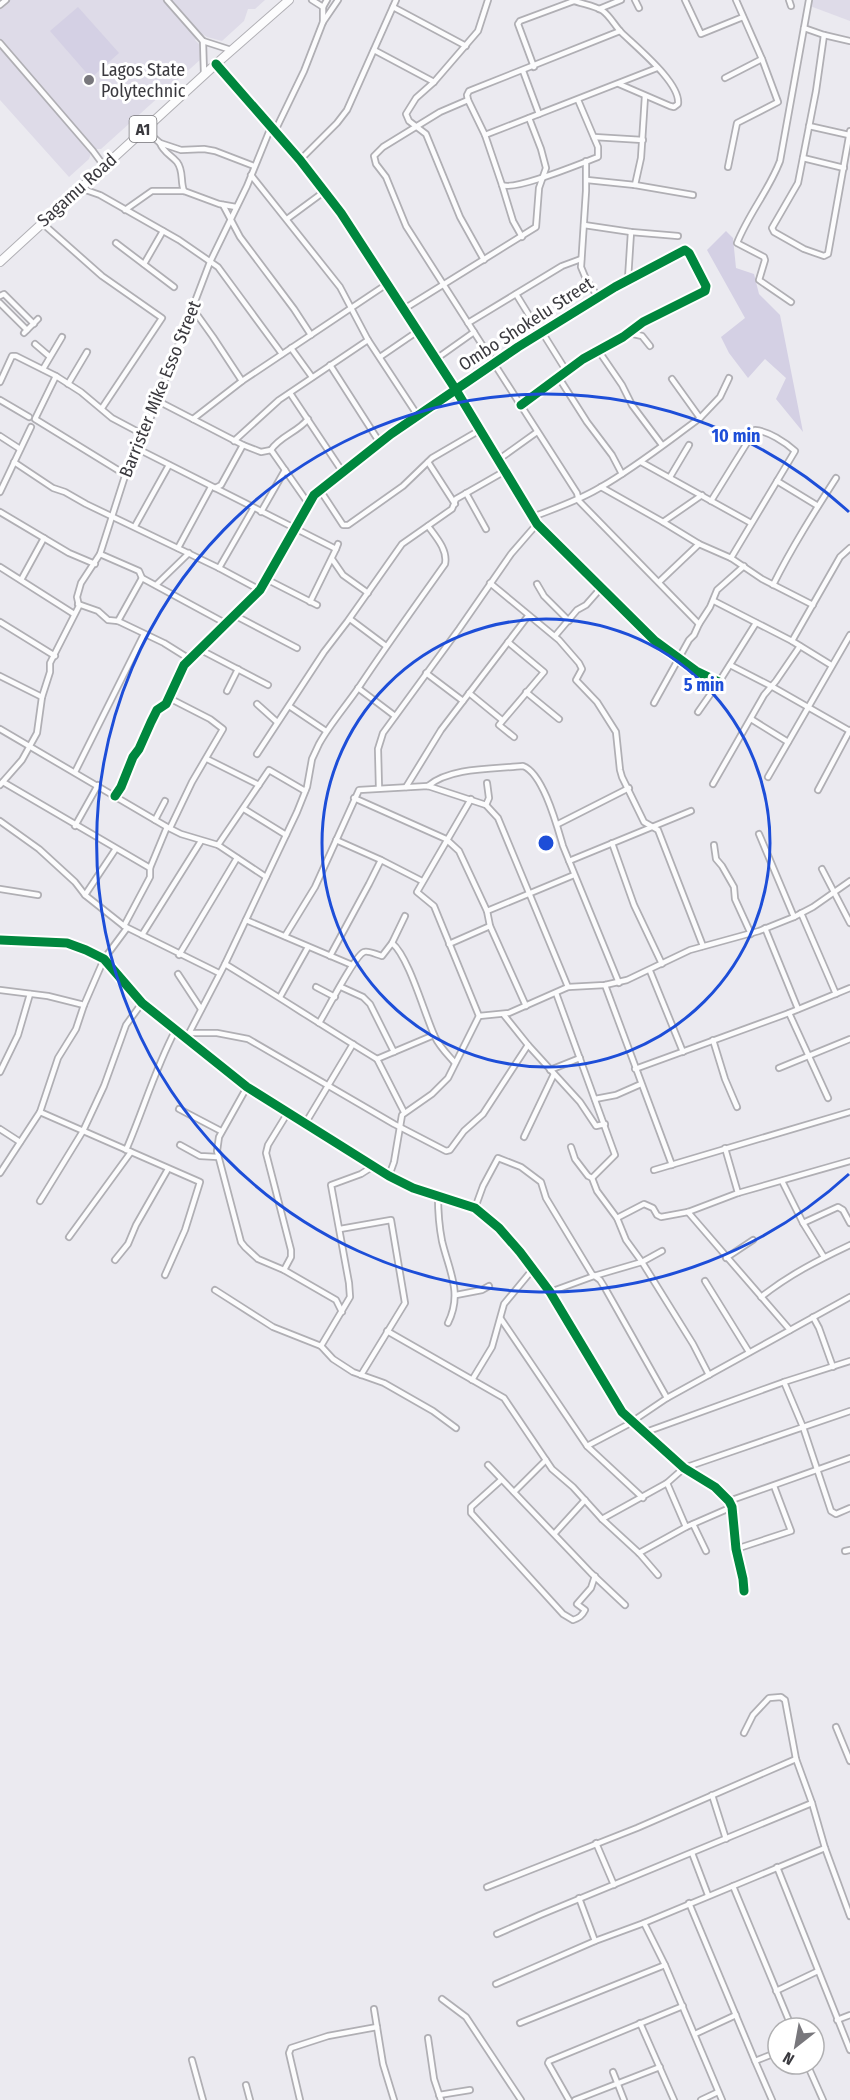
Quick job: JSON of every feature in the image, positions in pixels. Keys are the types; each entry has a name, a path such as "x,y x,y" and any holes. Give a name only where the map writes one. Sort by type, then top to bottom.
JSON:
{"highway":[{"name":"Sagamu Road","path":"0,261 289,0"}],"street":[{"path":"0,5 6,0"},
{"path":"167,0 203,41 231,50"},
{"path":"312,0 323,7"},
{"path":"323,22 323,7 327,0"},
{"path":"323,22 338,0"},
{"path":"300,160 347,110 396,0"},
{"path":"479,0 487,2 481,26 434,82 416,98 406,118 426,134 460,217 484,260"},
{"path":"599,9 621,0"},
{"path":"635,0 639,8"},
{"path":"685,0 701,34 743,17"},
{"path":"728,167 737,123 778,102 736,0"},
{"path":"789,0 791,6"},
{"path":"791,302 759,280 764,257 737,243 754,207 772,182 780,160 809,0"},
{"path":"534,67 518,24 520,21 573,1 599,9 607,15 678,93 678,104 674,107 619,84"},
{"path":"393,7 466,46"},
{"name":"Barrister Mike Esso Street","path":"1,783 18,765 39,726 42,697 50,672 50,663 79,606 77,597 81,583 100,554 126,475 144,435 210,262 254,166 304,71 323,22"},
{"path":"804,28 850,41"},
{"path":"522,237 513,221 485,135 468,100 468,93 620,31"},
{"path":"809,126 850,133 828,254 824,256 772,230 798,183 824,35"},
{"path":"203,41 204,75"},
{"path":"0,43 93,150 104,166"},
{"path":"374,50 434,82"},
{"path":"725,78 762,59"},
{"path":"216,64 300,160 365,248 456,390 537,524 655,641 696,671 719,682"},
{"path":"485,135 657,68"},
{"path":"523,71 539,114"},
{"path":"635,185 641,158 645,96"},
{"path":"468,100 440,112 383,147 374,158 386,177 406,226 584,507 699,624"},
{"path":"502,185 510,187 543,177 600,155 578,100"},
{"path":"404,309 536,227 539,188 546,168 529,118"},
{"path":"144,129 160,143 180,150 215,151 254,166"},
{"path":"594,137 643,140"},
{"path":"160,143 162,149 178,163 182,171 184,192"},
{"path":"803,158 844,168"},
{"path":"586,161 587,180 581,259 586,279 598,297"},
{"path":"251,175 340,287 368,340 418,416"},
{"path":"587,180 693,195"},
{"path":"81,188 100,195 179,240 218,267 282,354"},
{"path":"125,210 153,191 184,192 236,207"},
{"path":"287,219 325,191"},
{"path":"223,205 229,219 311,334"},
{"path":"41,222 102,276 162,318 102,408"},
{"path":"584,225 678,236"},
{"path":"144,264 163,231"},
{"path":"628,279 631,232"},
{"path":"116,243 174,287"},
{"name":"Ombo Shokelu Street","path":"115,796 121,788 133,757 156,713 169,698 180,670 188,658 260,590 308,504 320,490 380,443 494,363 628,279 649,267 687,251 706,286 705,291 642,322 629,333"},
{"path":"468,323 562,266 581,259"},
{"path":"192,419 242,381 387,284"},
{"path":"0,296 4,294 34,324"},
{"path":"516,294 567,372"},
{"path":"0,303 26,332 38,319"},
{"path":"193,309 242,381"},
{"path":"380,357 418,332"},
{"path":"436,358 474,332"},
{"path":"521,405 598,350 629,333 642,336 650,346"},
{"path":"44,369 62,337"},
{"path":"234,441 270,407 368,340"},
{"path":"35,345 50,356"},
{"path":"291,348 312,377"},
{"path":"598,350 622,385 632,405 662,445"},
{"path":"68,384 87,352"},
{"path":"0,382 12,357 18,356 56,376 102,408 112,418 144,435"},
{"path":"330,365 380,443"},
{"path":"56,376 35,419 126,475"},
{"path":"559,378 587,423 612,455 622,474"},
{"path":"533,517 601,487 641,462 700,418 716,402 729,378"},
{"path":"672,379 700,418"},
{"path":"290,393 342,471"},
{"path":"0,400 29,417"},
{"path":"156,400 234,441 261,452 271,450 275,444 305,424 308,419"},
{"path":"0,490 31,427"},
{"path":"320,490 345,526 403,486 428,462 480,430"},
{"path":"711,501 755,430 773,436 795,451 731,558"},
{"path":"498,460 537,432"},
{"path":"0,436 20,449"},
{"path":"178,548 213,488 221,485 243,445"},
{"path":"670,477 689,445"},
{"path":"138,449 253,509 337,546 310,602"},
{"path":"271,450 308,504"},
{"path":"14,462 53,488 135,526 260,590"},
{"path":"428,462 455,504"},
{"path":"641,462 751,523"},
{"path":"135,526 169,465"},
{"path":"261,512 285,470"},
{"path":"257,754 324,652 350,619 399,547 452,509 456,499 505,471"},
{"path":"773,585 781,566 836,478"},
{"path":"777,481 818,506"},
{"path":"221,485 224,493"},
{"path":"601,487 699,544 731,558 773,585 813,605"},
{"path":"466,493 486,530"},
{"path":"663,522 702,495"},
{"path":"219,568 253,509"},
{"path":"0,512 69,553 95,564"},
{"path":"379,788 380,742 383,733 490,583 521,541 537,524"},
{"path":"188,1036 286,835 310,778 312,759 326,731 412,613 417,601 446,561 441,545 428,525"},
{"path":"21,580 44,538"},
{"path":"659,582 699,544"},
{"path":"792,641 840,557 850,548"},
{"path":"156,585 189,553"},
{"path":"100,554 139,571 142,578 225,623"},
{"path":"332,559 341,573 368,593"},
{"path":"654,703 714,601 717,590 744,566"},
{"path":"0,567 74,614"},
{"path":"118,621 142,578"},
{"path":"266,579 317,605"},
{"path":"490,583 555,636 582,667 576,678 577,682 597,702 616,732 620,770 645,824 658,830 703,946"},
{"path":"537,584 544,596 568,621"},
{"path":"555,636 601,588"},
{"path":"714,601 800,645 831,665"},
{"path":"78,604 98,611 108,620 118,621 188,658"},
{"path":"234,615 297,648"},
{"path":"406,787 441,730 528,616"},
{"path":"350,619 386,646"},
{"path":"0,622 55,656"},
{"path":"698,712 756,623"},
{"path":"75,772 144,634"},
{"path":"768,777 850,635"},
{"path":"508,642 544,671 499,725 514,737"},
{"path":"713,784 750,719 800,645"},
{"path":"199,648 268,685"},
{"path":"730,665 850,730 818,790"},
{"path":"227,691 238,669"},
{"path":"426,673 463,701"},
{"path":"0,676 42,697"},
{"path":"358,688 395,716"},
{"path":"469,693 502,720"},
{"path":"526,693 559,719"},
{"path":"0,1173 40,1112 58,1058 76,1029 104,959 125,927 150,877 150,868 168,827 223,729 210,719 169,698"},
{"path":"257,704 277,722"},
{"path":"289,706 326,731"},
{"path":"750,719 788,742"},
{"path":"0,729 168,827 201,841 218,845 266,877"},
{"path":"207,759 259,785"},
{"path":"428,786 433,781 455,773 523,766 533,771 558,824 562,846 619,983"},
{"path":"218,845 269,770 305,791"},
{"path":"1,783 150,868"},
{"path":"486,805 489,798 487,783"},
{"path":"75,826 98,785"},
{"path":"285,936 315,886 354,798 361,789 428,786 486,805 500,822 568,987"},
{"path":"558,824 628,788"},
{"path":"354,798 446,839 459,851 487,911 490,926 526,1006"},
{"path":"389,1176 404,1112 432,1095 448,1078 479,1016 434,906 418,894 422,881 471,799"},
{"path":"155,820 165,801"},
{"path":"244,809 286,835"},
{"path":"568,861 691,812"},
{"path":"0,821 39,849 75,882 85,895 125,927 219,973"},
{"path":"759,834 794,916"},
{"path":"336,840 422,881"},
{"path":"142,935 201,841"},
{"path":"612,843 639,916 662,964"},
{"path":"714,845 716,859 734,887 735,898 751,934"},
{"path":"85,895 115,850"},
{"path":"179,955 237,858"},
{"path":"330,956 381,860"},
{"path":"822,869 850,923"},
{"path":"487,911 574,875"},
{"path":"479,1016 504,1015 568,987 619,983 703,946 751,934 801,913 850,881"},
{"path":"0,889 38,895"},
{"path":"801,913 836,994"},
{"path":"319,1023 352,965 364,952 382,956 392,943 405,916"},
{"path":"246,920 352,965"},
{"path":"449,944 490,926"},
{"path":"765,928 798,1009"},
{"path":"0,940 67,943 104,959 142,1003 175,1031 188,1036 247,1087 372,1167 413,1188 476,1208 499,1228 550,1292 582,1343 615,1403 631,1422 684,1468 716,1487 729,1501 732,1507 736,1549 744,1591"},
{"path":"392,943 399,949 406,962 434,1035 455,1063"},
{"path":"280,996 308,947"},
{"path":"225,964 280,996 377,1059 404,1112"},
{"path":"650,971 683,1052"},
{"path":"178,974 201,1009"},
{"path":"605,985 672,1165"},
{"path":"316,987 335,997"},
{"path":"341,987 363,997 370,1004 394,1052"},
{"path":"635,1069 789,1013 850,988"},
{"path":"0,990 48,996 84,1005"},
{"path":"555,993 615,1155 592,1178"},
{"path":"0,1072 18,1035 30,994"},
{"path":"40,1202 83,1131 104,1086 126,1025 142,1003"},
{"path":"789,1013 828,1098"},
{"path":"504,1015 580,1102 596,1126 605,1124"},
{"path":"69,1236 128,1151 163,1055 175,1031"},
{"path":"188,1036 217,1034 248,1039 442,1150 450,1150 464,1131 483,1114 528,1045"},
{"path":"377,1059 434,1035"},
{"path":"779,1068 850,1039"},
{"path":"713,1040 725,1079 737,1107"},
{"path":"305,1124 353,1044"},
{"path":"524,1137 552,1072 580,1058"},
{"path":"595,1099 616,1095 641,1084"},
{"path":"247,1087 221,1131 218,1157 241,1242 258,1259 284,1270 336,1300 347,1302"},
{"path":"179,1109 221,1131"},
{"path":"40,1112 200,1183 165,1275"},
{"path":"654,1170 850,1112"},
{"path":"284,1270 291,1257 291,1250 266,1153 287,1114"},
{"path":"0,1129 20,1142"},
{"path":"180,1145 200,1156 218,1157"},
{"path":"571,1148 575,1159 592,1178 597,1191 617,1218 626,1240 693,1344 709,1375"},
{"path":"725,1148 738,1193"},
{"path":"476,1208 483,1186 496,1159 502,1159 521,1167 543,1184 546,1198 594,1275 605,1288 667,1398"},
{"path":"617,1218 642,1204 653,1208 661,1217 688,1212 738,1193 850,1161"},
{"path":"321,1346 350,1297 331,1185 361,1174 372,1167"},
{"path":"115,1260 128,1244 136,1225 168,1169"},
{"path":"782,1180 802,1223 824,1257"},
{"path":"438,1195 442,1242 456,1295 454,1312 448,1323"},
{"path":"802,1223 838,1207 843,1210 850,1222"},
{"path":"688,1212 790,1330"},
{"path":"340,1229 386,1219 392,1221 405,1299 401,1312 361,1375"},
{"path":"726,1258 753,1240"},
{"path":"761,1297 788,1277 850,1245"},
{"path":"550,1292 594,1275 642,1262 662,1251"},
{"path":"472,1380 492,1347 504,1305 533,1269"},
{"path":"705,1281 749,1352"},
{"path":"456,1295 482,1290 489,1286"},
{"path":"215,1290 273,1326 321,1346 333,1359 361,1375 384,1383 433,1411 456,1428"},
{"path":"587,1446 631,1422 667,1398 850,1297"},
{"path":"336,1300 342,1312"},
{"path":"813,1317 833,1367"},
{"path":"501,1319 587,1446 643,1498"},
{"path":"387,1331 504,1398 552,1469 639,1553 658,1575"},
{"path":"643,1433 784,1382 850,1361"},
{"path":"784,1382 803,1427 831,1511 836,1514 850,1508"},
{"path":"602,1519 667,1484 684,1468 850,1411"},
{"path":"729,1501 850,1458"},
{"path":"514,1492 546,1460"},
{"path":"488,1465 625,1605"},
{"path":"501,1480 471,1507 471,1513 563,1614 573,1620 583,1614 585,1610 577,1604 591,1588 595,1576"},
{"path":"667,1484 686,1527"},
{"path":"736,1549 790,1531 774,1486"},
{"path":"555,1533 585,1500"},
{"path":"639,1553 686,1527 732,1507"},
{"path":"693,1524 706,1551"},
{"path":"744,1732 762,1704 769,1698 781,1697 785,1700 796,1759 825,1848 847,1899 850,1916"},
{"path":"836,1727 850,1761"},
{"path":"487,1887 638,1828 796,1759"},
{"path":"712,1795 726,1839"},
{"path":"497,1934 812,1803"},
{"path":"596,1843 614,1884"},
{"path":"496,1984 595,1941 825,1848"},
{"path":"692,1852 708,1895"},
{"path":"777,1867 850,2050"},
{"path":"733,1886 787,2016"},
{"path":"579,1899 595,1941"},
{"path":"689,1904 772,2100"},
{"path":"644,1923 665,1965 722,2100"},
{"path":"520,2023 665,1965"},
{"path":"776,1991 818,1971"},
{"path":"442,1999 466,2017 521,2100"},
{"path":"569,2100 548,2062 682,2007"},
{"path":"374,2009 383,2064 394,2100"},
{"path":"695,2034 736,2015"},
{"path":"837,2020 850,2015"},
{"path":"640,2023 674,2100"},
{"path":"300,2100 289,2053 291,2048 328,2036 377,2027"},
{"path":"428,2038 434,2079 440,2097 470,2090"},
{"path":"755,2061 766,2057"},
{"path":"192,2060 203,2100"},
{"path":"574,2100 660,2067"},
{"path":"613,2072 624,2100"},
{"path":"812,2076 823,2100"},
{"path":"246,2085 250,2100"},
{"path":"701,2100 718,2092"}],"shaded area":[{"name":"Lagos State Polytechnic","path":"0,0 265,0 255,9 248,9 244,21 222,41 202,34 195,40 199,44 201,59 101,149 95,149 89,159 69,177 0,100"},
{"path":"812,0 850,0 850,21 810,6"},
{"path":"78,7 119,53 91,78 50,31"},
{"path":"726,231 733,238 736,268 754,274 759,294 780,315 803,432 776,399 786,378 765,359 748,378 729,353 721,337 745,318 707,250"}],"cycle path":[{"path":"216,64 300,160 341,213 456,390 537,524 655,641 696,671 719,682"},
{"path":"115,796 157,710 166,704 184,665 260,590 314,495 391,434 518,347 615,287 685,250 689,253 706,286 705,291 643,322 623,337 583,359 521,405"},
{"path":"0,940 67,943 104,959 142,1003 247,1087 389,1176 413,1188 475,1208 499,1228 550,1292 622,1412 684,1468 715,1487 729,1501 732,1507 736,1549 744,1591"}],"place":[{"name":"Lagos State Polytechnic","path":"89,80"}]}
